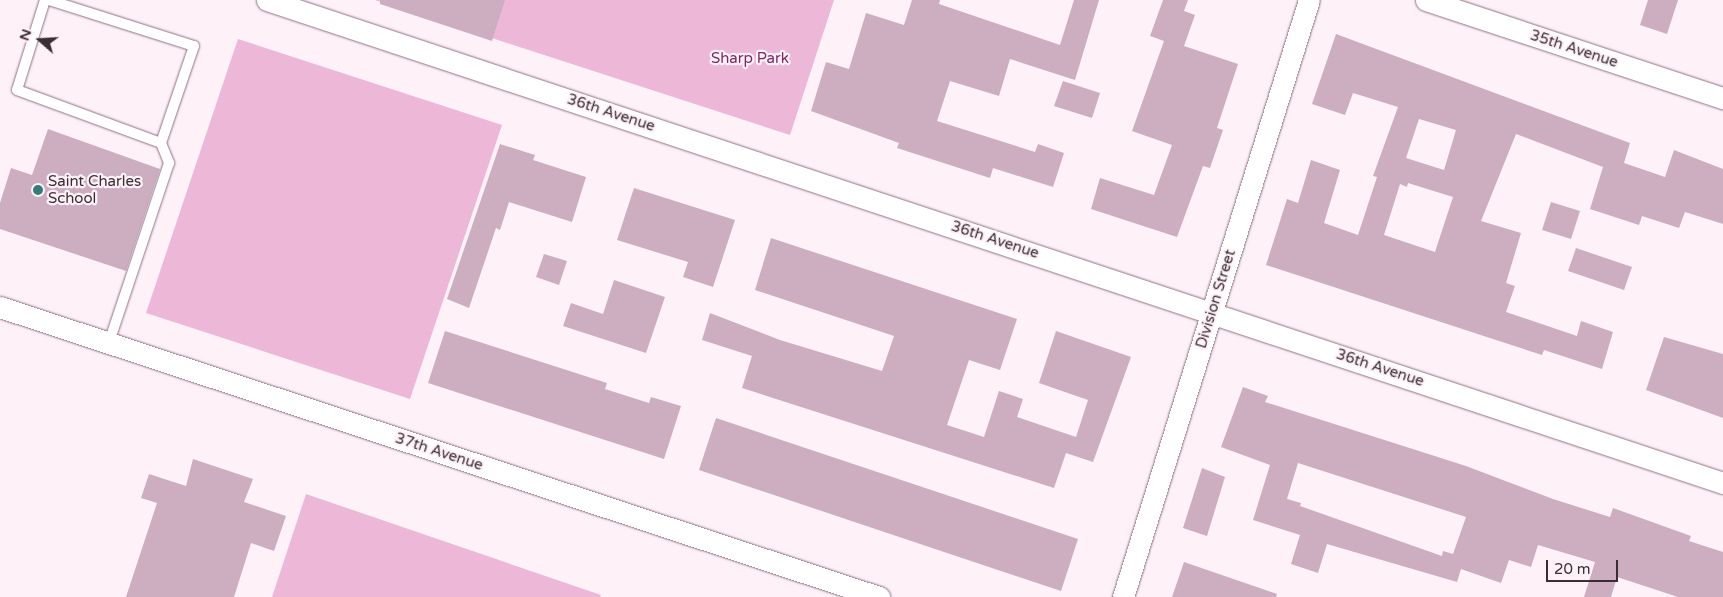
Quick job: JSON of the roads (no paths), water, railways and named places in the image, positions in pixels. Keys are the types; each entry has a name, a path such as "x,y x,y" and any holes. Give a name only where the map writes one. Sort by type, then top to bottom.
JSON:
{"street":[{"name":"36th Avenue","path":"267,0 302,6 1723,482"},
{"name":"Division Street","path":"1123,597 1309,0"},
{"name":"35th Avenue","path":"1426,0 1723,98"},
{"name":"37th Avenue","path":"0,306 878,597"}],"lane":[{"path":"45,0 17,90 161,143"},
{"path":"49,0 194,46 161,143 169,163 109,342"}],"place":[{"name":"Saint Charles School","path":"38,190"}],"park label":[{"name":"Sharp Park","path":"750,59"}]}
